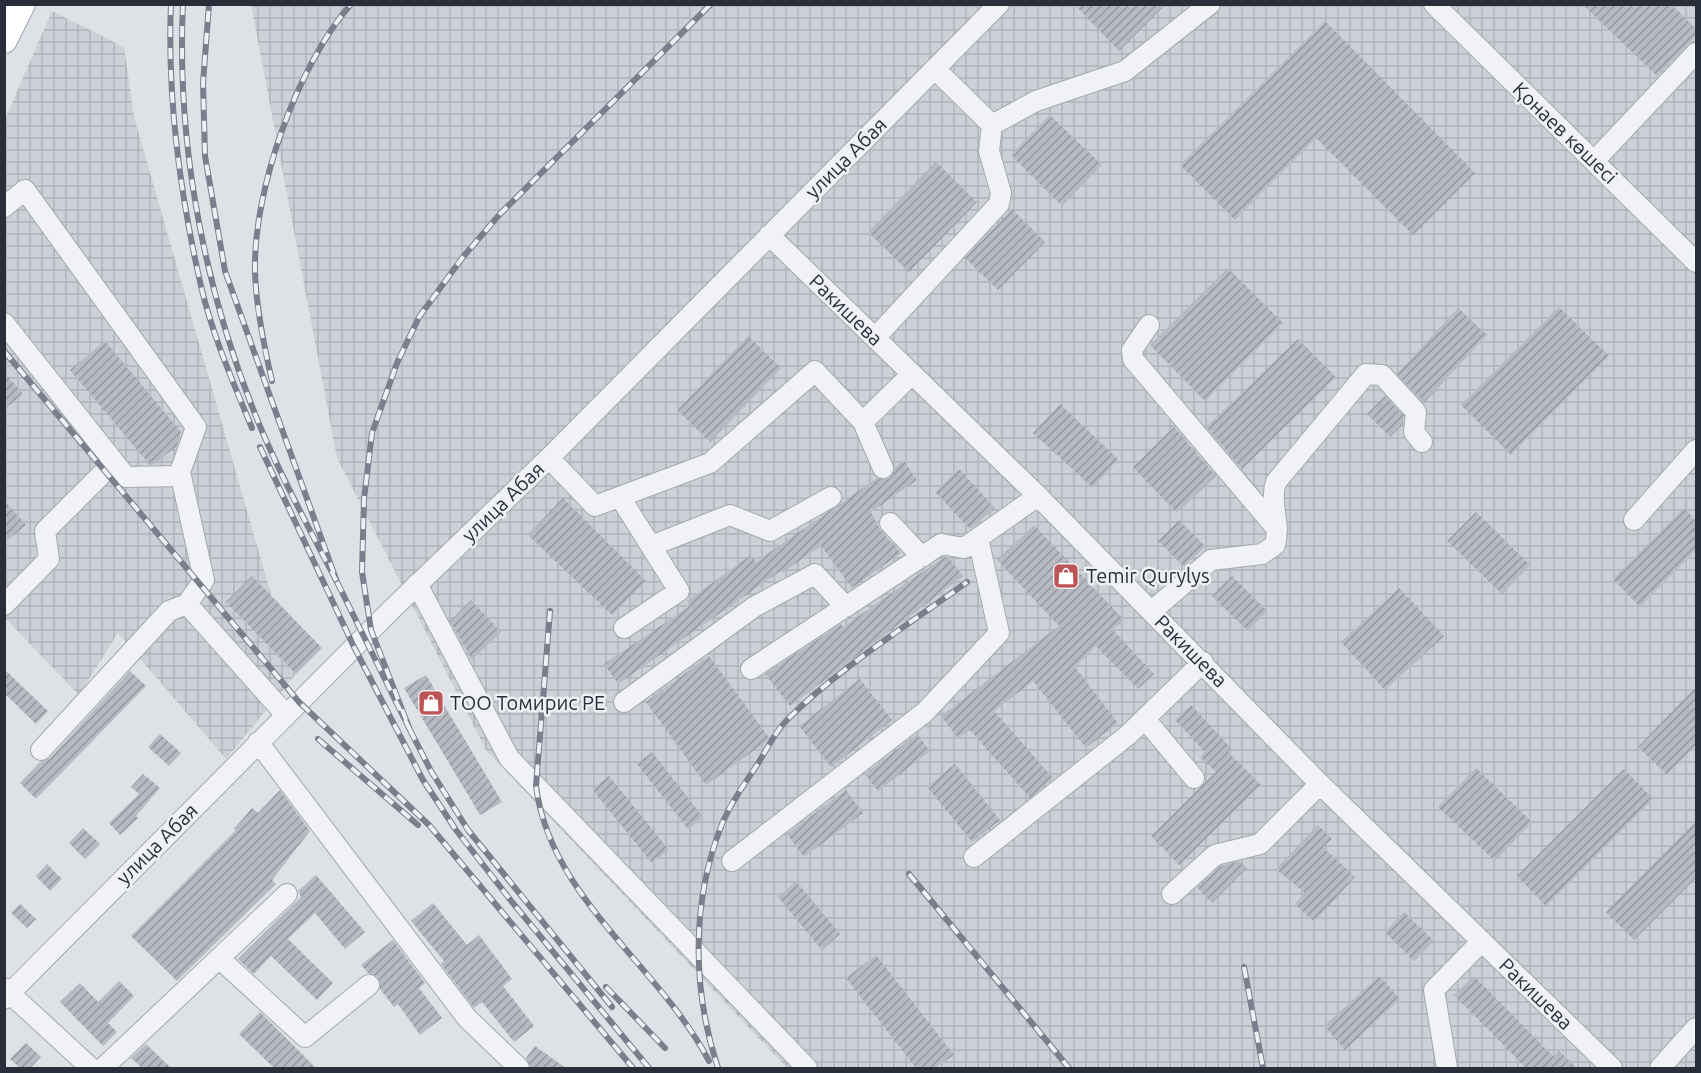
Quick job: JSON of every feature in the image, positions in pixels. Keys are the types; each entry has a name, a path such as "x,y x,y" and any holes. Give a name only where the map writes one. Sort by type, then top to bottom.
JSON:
{"main road":[{"path":"4,40 22,4"}],"street":[{"name":"улица Абая","path":"6,993 417,585 549,458 999,4"},
{"path":"992,125 1036,101 1125,71 1210,4"},
{"name":"Қонаев көшесі","path":"1434,4 1696,262"},
{"path":"1594,161 1696,53"},
{"path":"935,69 992,125"},
{"path":"875,338 999,204 1001,194 989,151 992,125"},
{"path":"4,207 25,190 196,428 181,476 204,580 187,604 170,611 41,750"},
{"name":"Ракишева","path":"769,236 1038,496 1320,784 1482,941 1606,1066"},
{"path":"4,323 126,477 181,476"},
{"path":"1149,325 1132,350 1133,359 1279,531"},
{"path":"549,458 596,506 710,463 815,371 863,422 883,468"},
{"path":"863,422 912,374"},
{"path":"1152,611 1211,560 1262,554 1275,545 1279,531 1273,497 1276,482 1366,374 1382,375 1412,406 1416,412 1414,432 1422,442"},
{"path":"1634,520 1696,450"},
{"path":"4,605 49,559 45,531 114,462"},
{"path":"651,546 730,515 770,531 831,496"},
{"path":"751,669 941,544 964,548 1038,496"},
{"path":"620,497 679,591 624,628"},
{"path":"890,524 922,557"},
{"path":"732,861 925,712 999,633 978,538"},
{"path":"624,702 754,607 815,574 846,607"},
{"path":"417,585 509,758 807,1068"},
{"path":"187,604 286,715"},
{"path":"974,856 1145,719 1203,662"},
{"path":"1145,719 1194,778"},
{"path":"258,742 467,1018 519,1068"},
{"path":"1172,894 1215,855 1260,844 1320,784"},
{"path":"103,1068 287,894"},
{"path":"1447,1068 1434,990 1482,941"},
{"path":"219,958 304,1037 369,985"},
{"path":"6,993 91,1068"},
{"path":"1660,1068 1696,1028"}],"shaded area":[{"path":"251,5 1696,5 1696,1068 787,1068 486,750 337,458"},
{"path":"52,11 124,47 134,117 293,671 296,674 226,759 118,633 79,695 5,618 5,119"}],"building":[{"path":"1074,4 1166,4 1119,51"},
{"path":"1582,4 1671,4 1696,29 1696,36 1657,76"},
{"path":"1325,21 1475,173 1413,235 1316,138 1235,220 1180,165"},
{"path":"1050,115 1102,165 1062,206 1011,155"},
{"path":"936,162 977,202 909,272 868,232"},
{"path":"1012,209 1045,242 998,290 965,258"},
{"path":"1228,268 1283,323 1205,401 1150,345"},
{"path":"1559,307 1609,356 1511,455 1461,405"},
{"path":"1458,308 1487,335 1424,403 1397,374"},
{"path":"748,336 781,368 710,442 677,410"},
{"path":"1298,339 1336,377 1242,469 1206,427"},
{"path":"105,341 181,432 177,446 154,464 150,465 70,370"},
{"path":"4,372 23,394 4,409"},
{"path":"1385,396 1404,416 1403,424 1390,437 1367,414"},
{"path":"1060,404 1118,459 1093,488 1033,433"},
{"path":"1174,427 1216,476 1177,513 1133,467"},
{"path":"903,460 917,480 871,512 881,531 901,553 852,588 821,546 783,572 782,570 618,684 604,664 690,606 687,601 751,555 756,562 877,478 888,479 893,475 895,467"},
{"path":"959,469 995,508 970,529 935,492"},
{"path":"563,498 646,581 612,615 528,535"},
{"path":"4,500 26,525 4,543"},
{"path":"1684,508 1696,521 1696,550 1640,607 1613,579"},
{"path":"1476,512 1530,565 1502,594 1447,541"},
{"path":"1179,520 1205,546 1184,567 1158,541"},
{"path":"1034,525 1124,620 1113,630 1154,674 1138,689 1096,646 1075,667 1118,723 1086,748 1033,681 994,711 1053,778 1030,798 970,730 958,738 941,716 1059,626 997,560"},
{"path":"944,557 949,558 963,576 790,706 765,674 841,624 843,627"},
{"path":"252,576 322,648 296,674 226,602"},
{"path":"1232,576 1267,611 1248,631 1212,596"},
{"path":"1399,588 1444,636 1385,690 1341,642"},
{"path":"471,600 501,632 472,660 450,621"},
{"path":"709,656 770,739 706,785 646,702"},
{"path":"4,669 48,711 36,724 4,693"},
{"path":"130,671 146,686 36,799 20,783 40,762 50,758"},
{"path":"426,675 502,802 480,815 404,688"},
{"path":"860,679 892,720 831,767 799,726"},
{"path":"1696,687 1696,745 1667,775 1638,747"},
{"path":"1191,705 1231,748 1228,752 1261,785 1179,865 1151,836 1216,772 1200,757 1205,752 1175,720"},
{"path":"160,734 181,753 169,766 148,747"},
{"path":"917,734 930,751 878,791 865,774"},
{"path":"652,752 703,817 688,829 637,764"},
{"path":"955,764 1000,820 972,842 927,787"},
{"path":"1476,768 1532,822 1495,861 1438,807"},
{"path":"1624,769 1653,799 1546,906 1517,876"},
{"path":"143,774 160,788 136,816 138,818 120,835 109,823 139,794 131,787"},
{"path":"609,776 669,850 652,863 592,789"},
{"path":"280,790 310,831 272,880 276,884 177,981 131,936 236,830 234,829 252,808 258,813"},
{"path":"846,790 863,813 804,857 787,834"},
{"path":"1696,821 1696,878 1634,940 1606,912"},
{"path":"1318,825 1332,839 1323,847 1355,877 1314,922 1295,904 1305,893 1276,869"},
{"path":"83,828 100,844 85,859 69,843"},
{"path":"1240,861 1247,868 1212,903 1197,887 1221,866"},
{"path":"47,864 62,879 50,891 36,876"},
{"path":"316,875 365,932 345,949 315,913 288,939 333,983 317,1000 271,956 254,974 238,959 301,897 298,891"},
{"path":"796,881 840,934 822,950 778,897"},
{"path":"433,903 467,945 479,935 512,979 503,986 534,1026 514,1042 482,1002 474,1008 441,964 444,961 411,921"},
{"path":"20,904 36,919 27,928 11,913"},
{"path":"1404,912 1434,941 1414,961 1385,932"},
{"path":"393,940 425,983 419,988 442,1018 420,1035 398,1004 394,1007 380,989 378,977 368,973 361,965"},
{"path":"876,955 954,1055 935,1068 916,1068 846,978"},
{"path":"1379,976 1400,999 1345,1050 1324,1026"},
{"path":"1474,976 1554,1057 1559,1051 1577,1068 1526,1068 1454,995"},
{"path":"119,981 134,996 108,1023 117,1032 103,1046 60,1002 80,983 98,1002"},
{"path":"260,1012 316,1068 274,1068 239,1034"},
{"path":"26,1043 41,1057 30,1068 20,1068 10,1059"},
{"path":"146,1044 171,1068 142,1068 131,1058"},
{"path":"535,1046 566,1068 531,1068 526,1058"}],"railway":[{"path":"171,4 173,111 187,216 201,286 211,322 252,428"},
{"path":"183,4 182,59 190,168 199,222 225,329 262,431 337,582 225,271 205,156 203,83 209,4"},
{"path":"272,381 261,327 255,272 256,239 262,204 270,168 296,94 331,30 351,4"},
{"path":"337,582 410,730 371,630 362,572 364,499 372,433 397,363 419,317 463,257 500,214 711,4"},
{"path":"4,351 299,702 429,825 633,1068"},
{"path":"260,447 354,647 423,780 456,830 512,902 649,1068"},
{"path":"718,1068 703,1008 700,977 700,915 712,854 729,809 787,720 851,665 967,582"},
{"path":"550,611 536,786 545,826 562,863 584,897 663,993 688,1026 709,1061"},
{"path":"410,730 431,771 468,830 612,1007"},
{"path":"318,739 418,825"},
{"path":"909,874 1069,1068"},
{"path":"1244,967 1263,1068"},
{"path":"606,987 665,1048"}],"place":[{"name":"Temir Qurylys","path":"1066,576"},
{"name":"ТОО Томирис РЕ","path":"431,703"}]}
